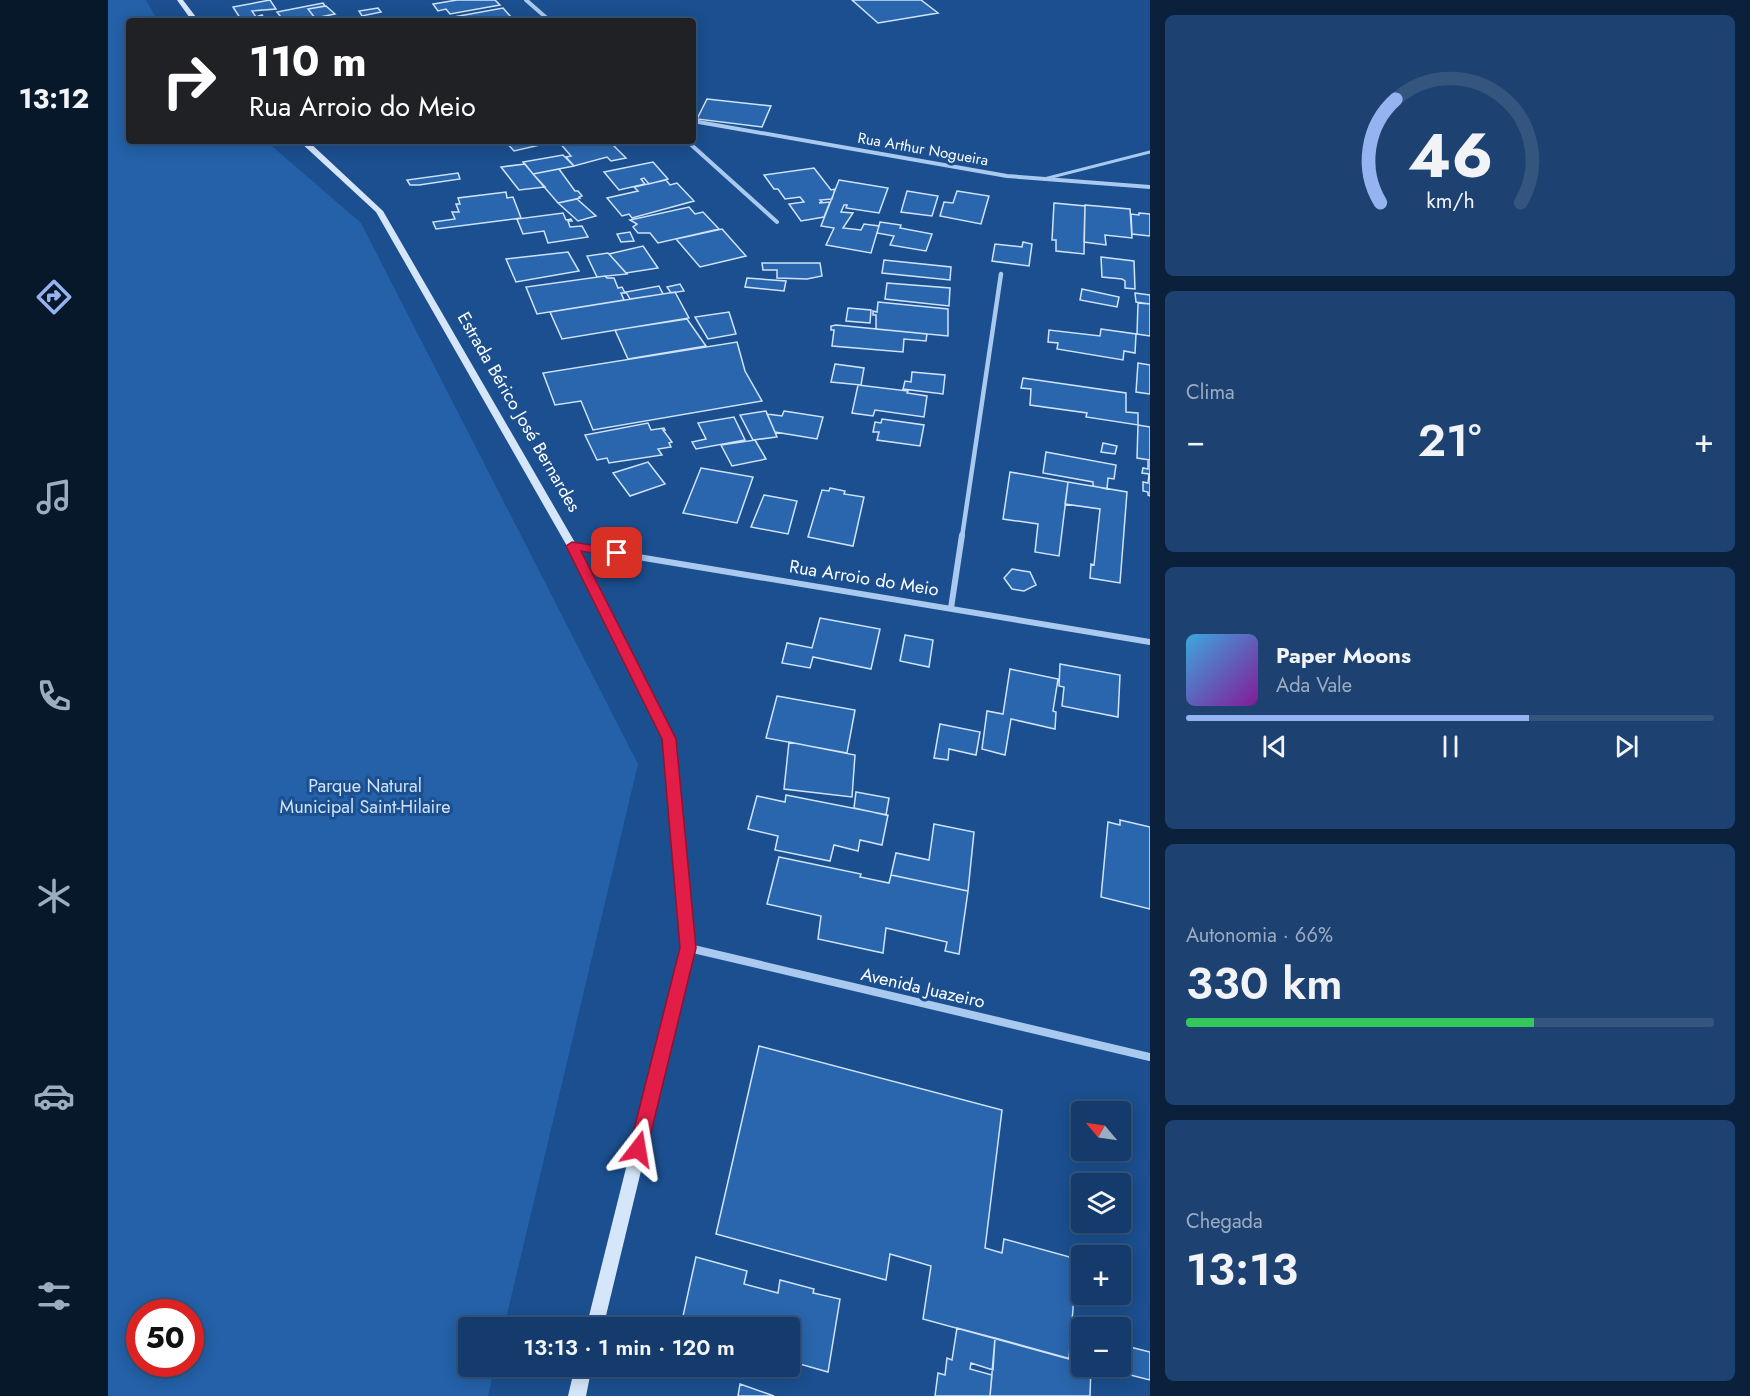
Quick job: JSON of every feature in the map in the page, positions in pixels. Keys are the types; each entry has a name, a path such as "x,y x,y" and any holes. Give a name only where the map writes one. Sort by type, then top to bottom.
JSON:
{"main road":[{"path":"180,0 194,18"},
{"name":"Estrada Bérico José Bernardes","path":"306,144 379,211 572,546 669,739 688,948 597,1317"},
{"path":"577,1396 581,1377"}],"street":[{"path":"526,0 547,18"},
{"name":"Rua Arthur Nogueira","path":"696,122 1007,176 1150,187"},
{"path":"690,144 777,222"},
{"path":"951,608 1001,274"},
{"name":"Rua Arroio do Meio","path":"572,546 1150,642"},
{"name":"Avenida Juazeiro","path":"688,948 1150,1057"}],"lane":[{"path":"1044,179 1150,152"}],"green space":[{"name":"Parque Natural Municipal Saint-Hilaire","path":"108,0 146,0 156,18 126,18 126,144 269,144 361,223 638,764 506,1317 458,1317 458,1377 493,1377 488,1396 108,1396"}],"building":[{"path":"270,0 276,9 252,11 256,17 262,15 264,18 240,18 233,7"},
{"path":"457,0 495,0 500,5 450,14 446,9 438,11 433,4"},
{"path":"852,0 921,0 938,13 878,23"},
{"path":"323,3 325,6 308,9 315,18 282,18 277,12"},
{"path":"326,6 335,14 315,18 308,9"},
{"path":"378,8 381,12 362,16 359,11"},
{"path":"503,8 511,17 505,18 448,18"},
{"path":"707,99 771,106 762,127 697,119"},
{"path":"508,144 544,144 514,151"},
{"path":"561,144 612,144 626,158 611,161 607,157 574,166 566,157 571,156"},
{"path":"563,155 574,166 533,174 523,162"},
{"path":"653,162 668,179 649,184 644,178 641,179 645,184 619,190 604,172"},
{"path":"525,164 545,187 519,190 501,167"},
{"path":"814,168 831,190 835,189 832,199 820,200 822,202 819,203 830,202 824,217 801,221 789,204 804,202 800,197 785,199 764,175"},
{"path":"559,169 575,191 582,196 580,198 558,203 533,174"},
{"path":"458,173 460,179 419,185 410,185 407,180"},
{"path":"666,180 670,185 677,183 694,201 632,218 629,214 622,216 607,198 638,191 634,187"},
{"path":"839,180 888,188 879,213 846,208 847,205 844,205 841,212 853,213 843,228 861,230 864,224 879,226 871,253 826,245 834,228 821,226"},
{"path":"907,191 938,196 932,216 901,212"},
{"path":"957,191 989,196 981,224 940,216 944,202 953,203"},
{"path":"506,192 507,198 513,197 521,218 436,229 433,222 455,219 452,212 459,212 456,204 460,204 458,198"},
{"path":"577,199 596,216 578,221 558,203"},
{"path":"1054,203 1085,206 1084,254 1056,251 1056,240 1052,240"},
{"path":"1085,205 1130,209 1132,238 1105,235 1106,245 1084,242"},
{"path":"689,207 695,214 703,212 719,229 658,243 650,233 638,233 633,227 637,224 630,220"},
{"path":"563,213 566,220 571,219 572,221 568,221 570,227 582,226 588,237 548,243 544,231 523,234 517,219"},
{"path":"1139,213 1150,214 1150,236 1132,234 1131,214 1139,215"},
{"path":"880,222 932,234 926,251 890,245 894,236 877,233"},
{"path":"722,229 746,256 700,267 676,239"},
{"path":"630,232 634,241 621,242 617,234"},
{"path":"1023,242 1032,244 1029,266 992,261 995,244 1022,247"},
{"path":"643,246 658,268 626,273 609,254"},
{"path":"568,252 579,271 516,282 506,259"},
{"path":"608,253 627,274 597,277 587,256"},
{"path":"1101,257 1134,261 1135,289 1125,288 1125,281 1122,279 1102,277"},
{"path":"884,260 951,267 950,280 882,273"},
{"path":"762,263 820,263 822,276 807,279 777,278 777,270 763,270"},
{"path":"605,276 614,278 618,288 622,287 625,293 621,293 624,300 537,314 526,287"},
{"path":"747,278 786,281 784,291 745,287"},
{"path":"887,283 950,288 949,306 885,299"},
{"path":"680,284 684,291 671,293 667,287"},
{"path":"659,286 663,294 630,299 626,292"},
{"path":"1082,289 1119,297 1117,307 1080,300"},
{"path":"675,292 689,318 562,339 550,312"},
{"path":"1135,293 1150,295 1150,304 1136,302"},
{"path":"878,302 948,309 948,336 876,329 876,315 873,315 873,311 877,312"},
{"path":"1138,303 1150,304 1150,336 1137,334"},
{"path":"848,308 871,310 870,323 846,321"},
{"path":"729,312 736,334 708,339 695,317"},
{"path":"687,319 706,346 628,359 615,330"},
{"path":"831,326 927,334 926,341 904,339 903,352 832,346 834,330 831,330"},
{"path":"1101,329 1136,334 1135,353 1124,351 1123,360 1057,349 1058,343 1048,342 1049,330 1100,336"},
{"path":"737,342 745,371 762,401 593,430 581,401 555,405 543,373"},
{"path":"1138,363 1150,365 1150,394 1136,392"},
{"path":"835,364 864,368 861,385 831,382"},
{"path":"912,372 945,375 943,394 903,389 905,381 911,382"},
{"path":"1023,378 1126,393 1126,412 1138,413 1138,425 1086,417 1087,413 1030,405 1031,389 1021,388"},
{"path":"858,385 908,391 907,393 927,396 924,417 875,410 873,416 852,413"},
{"path":"766,411 777,437 753,440 740,415"},
{"path":"784,411 823,417 817,439 775,432 767,414 782,416"},
{"path":"734,417 745,440 696,449 692,442 706,439 698,423"},
{"path":"882,419 924,425 920,446 877,440 879,432 873,432 875,422 881,423"},
{"path":"648,423 651,430 664,428 663,430 672,442 669,443 671,447 658,449 662,455 609,463 607,458 597,460 585,435"},
{"path":"1138,425 1150,427 1150,460 1137,458"},
{"path":"755,440 766,459 732,466 721,445"},
{"path":"1103,443 1117,446 1115,454 1101,452"},
{"path":"1046,452 1116,465 1114,479 1108,478 1107,489 1093,486 1093,482 1043,473"},
{"path":"1148,460 1150,460 1150,496 1148,492 1143,491 1143,482 1148,483 1149,474 1142,473 1143,468 1148,469"},
{"path":"648,462 665,484 630,496 613,473"},
{"path":"701,468 753,477 737,523 683,513"},
{"path":"1010,472 1068,482 1059,556 1035,552 1038,524 1003,519"},
{"path":"1068,482 1127,492 1120,583 1090,578 1091,564 1094,565 1100,509 1065,504"},
{"path":"830,488 845,491 844,494 864,497 853,546 808,537 822,490 829,491"},
{"path":"764,495 797,501 788,534 751,527"},
{"path":"1012,569 1030,572 1036,585 1024,591 1012,589 1004,578"},
{"path":"820,618 880,629 871,669 813,657 810,668 782,663 787,643 812,648"},
{"path":"905,635 933,640 929,667 900,661"},
{"path":"1060,664 1120,675 1118,717 1062,706 1064,687 1059,686"},
{"path":"1010,669 1058,679 1053,711 1056,712 1055,729 1011,719 1005,755 982,749 987,711 1003,714"},
{"path":"777,696 855,710 847,753 766,738"},
{"path":"940,724 980,732 976,755 949,749 948,760 934,758"},
{"path":"789,742 855,755 852,797 784,789"},
{"path":"856,792 889,798 886,815 854,808"},
{"path":"786,795 888,815 882,845 860,840 858,851 834,845 830,861 775,850 778,836 748,829 757,796 785,802"},
{"path":"1120,820 1150,827 1150,909 1101,897 1108,822 1120,825"},
{"path":"934,824 974,832 968,891 891,875 896,853 929,860"},
{"path":"779,857 861,874 860,877 889,883 891,875 968,891 959,954 945,951 947,942 886,928 883,953 818,939 821,916 767,904"},
{"path":"759,1046 1002,1110 985,1248 1002,1253 1004,1239 1071,1257 1071,1305 1073,1305 1069,1359 923,1319 931,1266 890,1254 886,1280 716,1234"},
{"path":"696,1257 747,1271 744,1284 778,1293 780,1280 814,1289 813,1293 840,1299 828,1372 800,1364 800,1317 683,1316"},
{"path":"957,1328 995,1338 993,1370 971,1363 970,1369 992,1375 990,1396 935,1396 938,1373 945,1375 947,1358 952,1360"},
{"path":"995,1338 1071,1359 1071,1377 1091,1377 1090,1396 990,1396"},
{"path":"1131,1347 1150,1352 1150,1380 1131,1375"},
{"path":"740,1384 774,1396 738,1396"}],"route":[{"path":"617,553 572,546 669,739 688,948 638,1149"}]}
